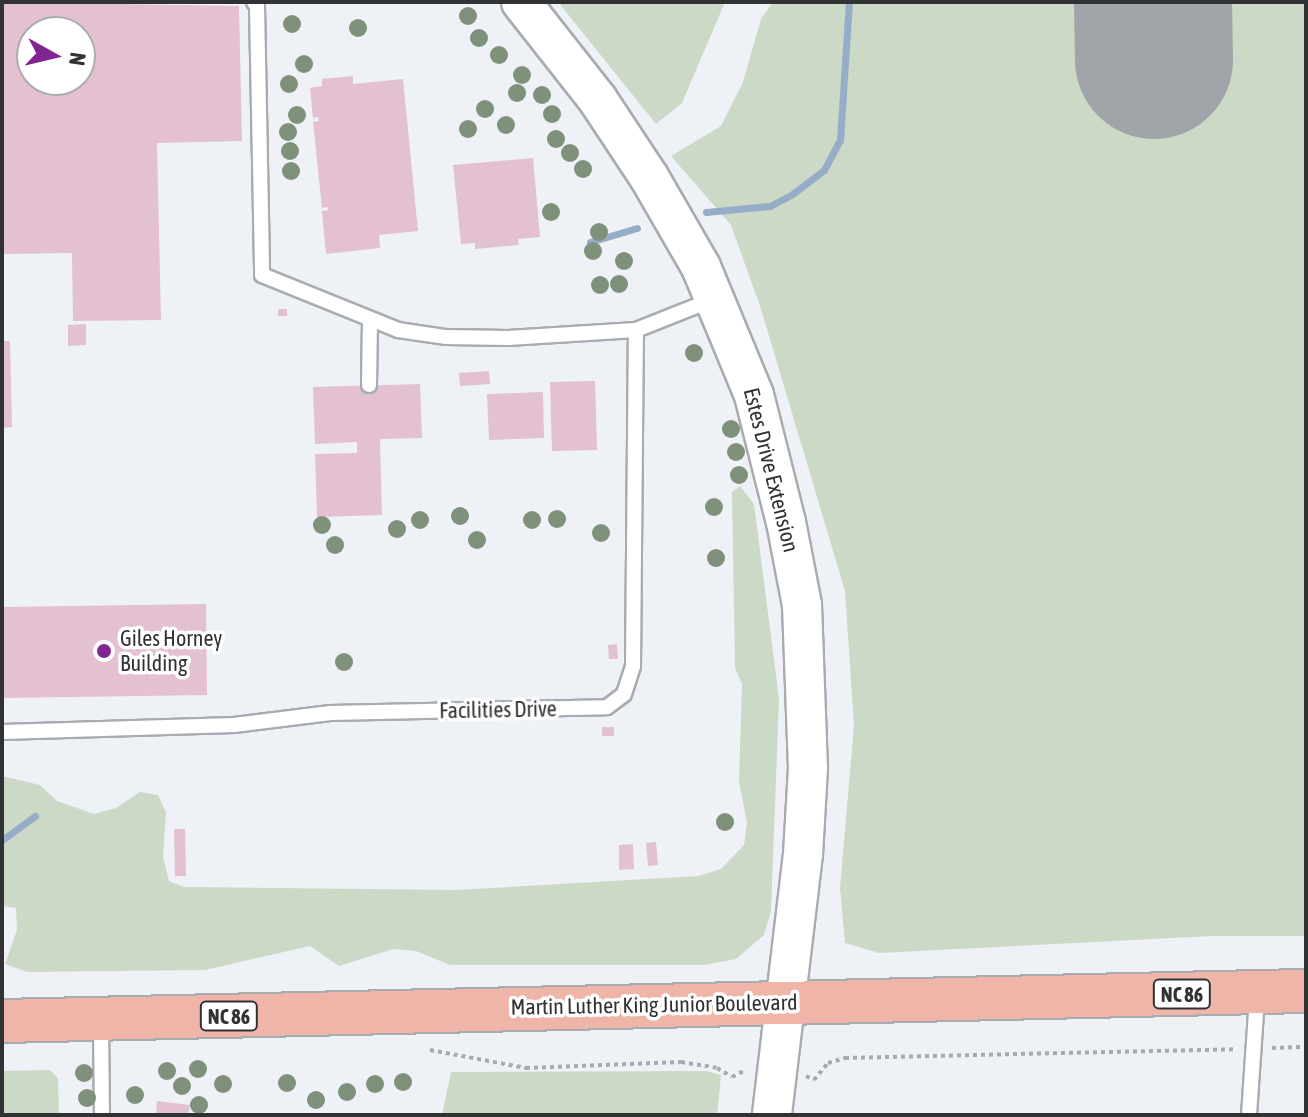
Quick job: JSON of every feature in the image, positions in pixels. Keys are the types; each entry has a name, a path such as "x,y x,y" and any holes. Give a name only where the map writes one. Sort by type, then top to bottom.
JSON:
{"main road":[{"name":"Estes Drive Extension","path":"521,2 598,100 649,177 715,299 757,406 786,522 802,605 808,768 788,1002 772,1115"},
{"name":"Martin Luther King Junior Boulevard","path":"2,1021 1306,991"}],"lane":[{"path":"254,2 257,6 262,275 398,330 446,337 508,338 636,330 715,299"},
{"path":"369,385 370,319"},
{"name":"Facilities Drive","path":"2,732 234,725 330,713 607,707 624,694 633,666 636,330"},
{"path":"1249,1115 1257,992"},
{"path":"101,1019 102,1115"}],"path":[{"path":"808,1076 814,1080 828,1063 845,1058 1306,1047"},
{"path":"430,1050 526,1068 681,1062 717,1068 732,1077 742,1070"}],"green space":[{"path":"558,2 725,2 682,103 656,124"},
{"path":"773,2 1306,2 1306,936 1212,936 879,953 845,943 840,888 854,725 845,591 761,309 731,225 671,156 721,126 743,82 761,19"},
{"path":"740,486 754,504 779,699 771,911 764,935 736,959 704,965 450,965 416,951 393,949 339,966 310,946 205,970 27,972 5,964 17,930 16,908 2,906 2,776 40,785 57,801 94,814 116,808 140,792 158,795 166,812 163,857 169,881 184,887 456,890 698,876 721,869 744,845 747,823 739,782 742,684 735,668 732,492"},
{"path":"50,1070 58,1078 59,1115 2,1115 2,1071"},
{"path":"706,1071 721,1075 717,1115 442,1115 451,1072"}],"building":[{"path":"2,2 239,6 242,141 157,143 161,320 73,321 72,253 2,254"},
{"path":"353,76 353,84 403,79 418,231 379,235 380,248 326,254 322,211 328,210 328,207 322,208 313,122 319,121 318,117 313,118 310,88 322,86 322,79"},
{"path":"533,158 540,237 518,239 519,245 475,249 475,243 461,244 453,165"},
{"path":"278,309 287,309 287,316 278,316"},
{"path":"86,324 86,345 68,346 68,325"},
{"path":"2,341 10,341 12,427 2,428"},
{"path":"489,371 490,384 460,386 459,373"},
{"path":"595,381 597,450 552,451 550,382"},
{"path":"420,384 422,438 380,439 382,515 317,517 315,454 357,453 357,442 315,444 313,387"},
{"path":"543,392 544,438 489,440 487,394"},
{"name":"Giles Horney Building","path":"206,604 207,695 2,698 2,607"},
{"path":"617,644 618,659 609,659 608,645"},
{"path":"602,727 614,727 614,736 602,736"},
{"path":"174,829 185,829 186,876 175,876"},
{"path":"656,842 658,865 648,866 646,843"},
{"path":"633,844 634,869 619,870 619,845"},
{"path":"157,1101 190,1105 188,1115 156,1115"}],"waterway":[{"path":"706,212 770,206 791,195 824,170 840,140 849,2"},
{"path":"590,242 637,228"},
{"path":"2,840 35,816"}],"runway":[{"path":"1153,2 1154,60"}],"place":[{"name":"Giles Horney Building","path":"104,651"}]}
